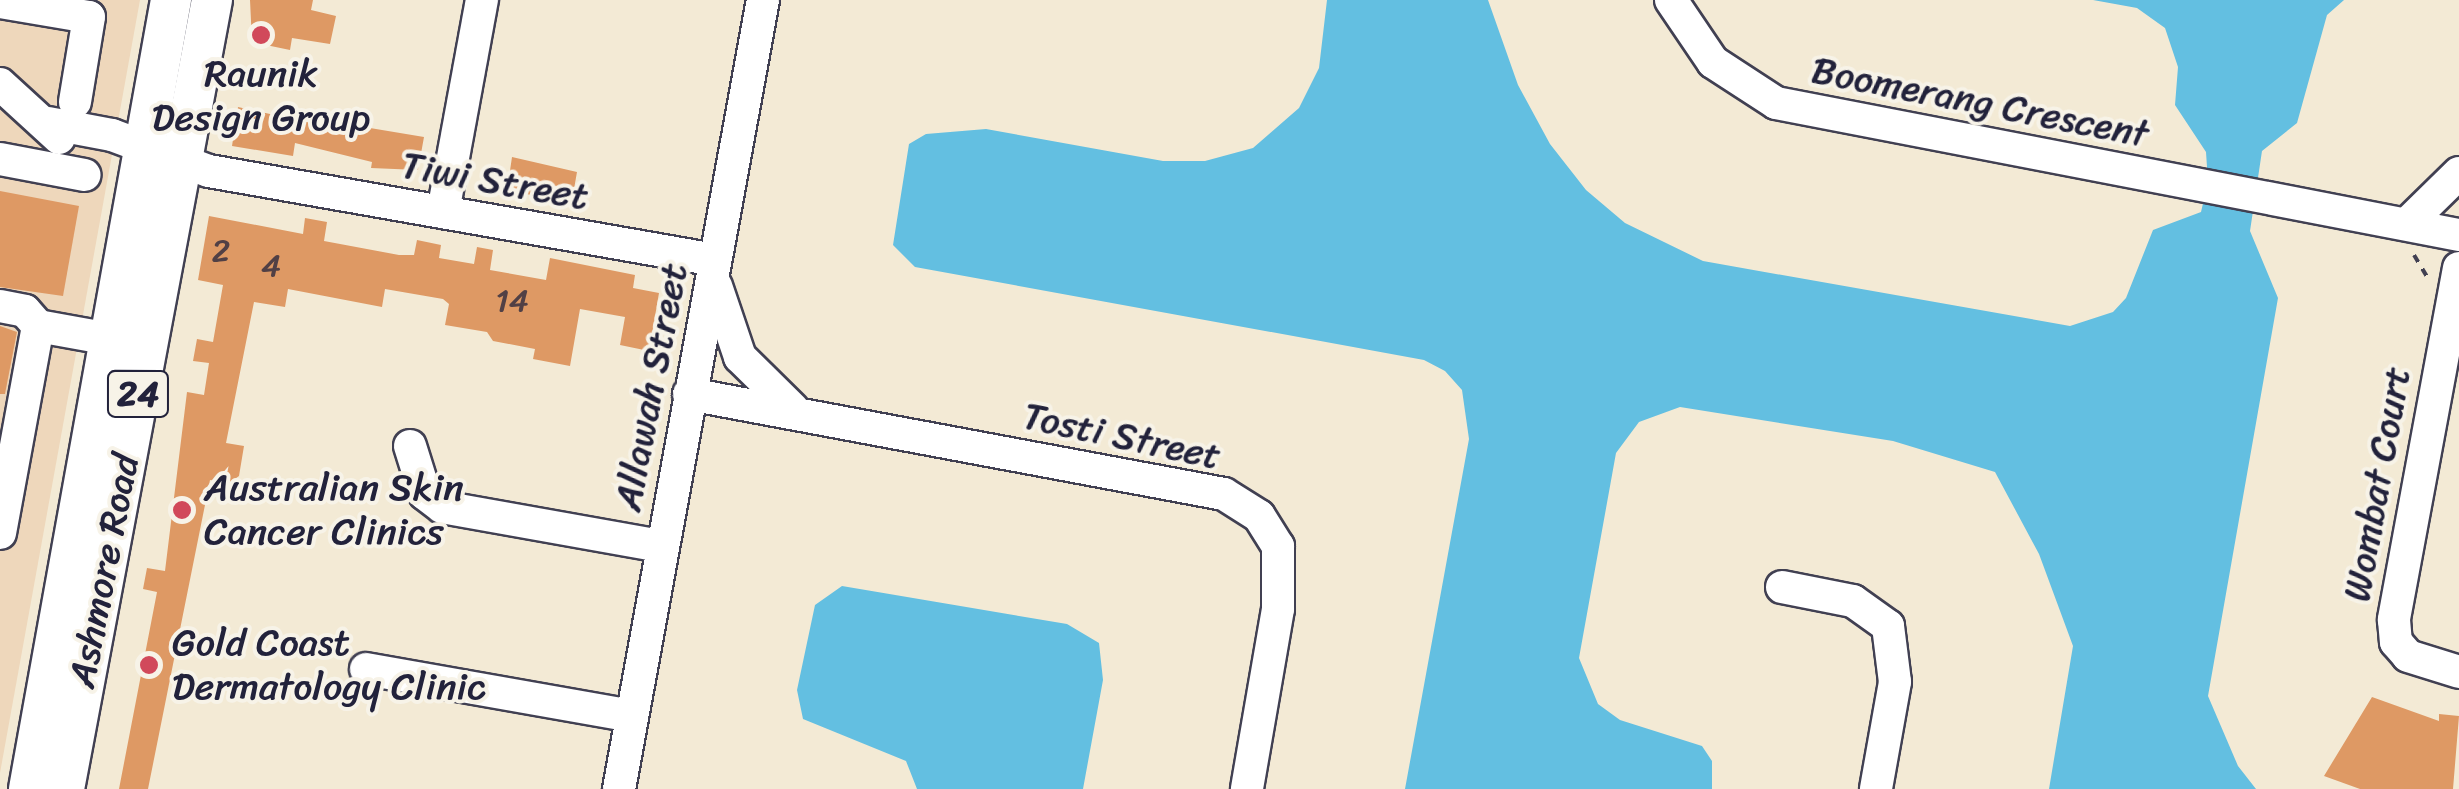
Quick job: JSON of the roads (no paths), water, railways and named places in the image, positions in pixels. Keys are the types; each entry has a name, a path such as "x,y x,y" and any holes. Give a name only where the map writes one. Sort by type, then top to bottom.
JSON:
{"main road":[{"name":"Ashmore Road","path":"29,789 171,0"},
{"name":"Ashmore Road","path":"64,789 212,0"}],"street":[{"path":"444,212 482,0"},
{"path":"760,14 780,0"},
{"name":"Boomerang Crescent","path":"1671,0 1713,62 1776,103 2258,196 2404,235 2459,235"},
{"path":"0,2 89,16 74,102"},
{"name":"Allawah Street","path":"619,789 760,14"},
{"name":"Tiwi Street","path":"0,84 48,123 57,138 98,154 118,158 144,151 182,163 714,266"},
{"path":"0,159 85,175"},
{"path":"2404,235 2459,173"},
{"path":"714,266 740,357 799,414"},
{"name":"Wombat Court","path":"2459,268 2394,620 2404,653 2459,672"},
{"path":"0,306 26,310 38,326 110,338"},
{"path":"0,533 38,326"},
{"name":"Tosti Street","path":"689,394 1224,494 1259,516 1278,546 1278,609 1247,789"},
{"path":"410,446 425,494 442,507 662,546"},
{"path":"1782,587 1854,601 1888,626 1895,682 1876,789"},
{"path":"366,670 632,716"}],"water":[{"path":"1327,0 1488,0 1518,85 1550,144 1586,190 1625,223 1703,261 2070,326 2113,312 2126,298 2153,230 2201,212 2208,182 2206,152 2175,105 2178,67 2165,28 2137,8 2093,0 2344,0 2327,15 2297,123 2262,151 2250,231 2278,298 2208,696 2238,766 2256,789 2049,789 2073,646 2039,554 1995,472 1893,441 1680,407 1639,422 1616,453 1579,658 1598,704 1620,720 1702,746 1712,761 1712,789 1405,789 1469,439 1462,390 1445,371 1424,360 915,267 893,245 909,144 926,134 986,129 1163,161 1205,161 1253,148 1299,108 1319,68"},
{"path":"842,586 1067,624 1099,643 1103,680 1083,789 917,789 906,761 803,719 797,690 815,605"}],"place":[{"name":"Raunik Design Group","path":"261,35"},
{"name":"Australian Skin Cancer Clinics","path":"182,510"},
{"name":"Gold Coast Dermatology Clinic","path":"149,665"}]}
